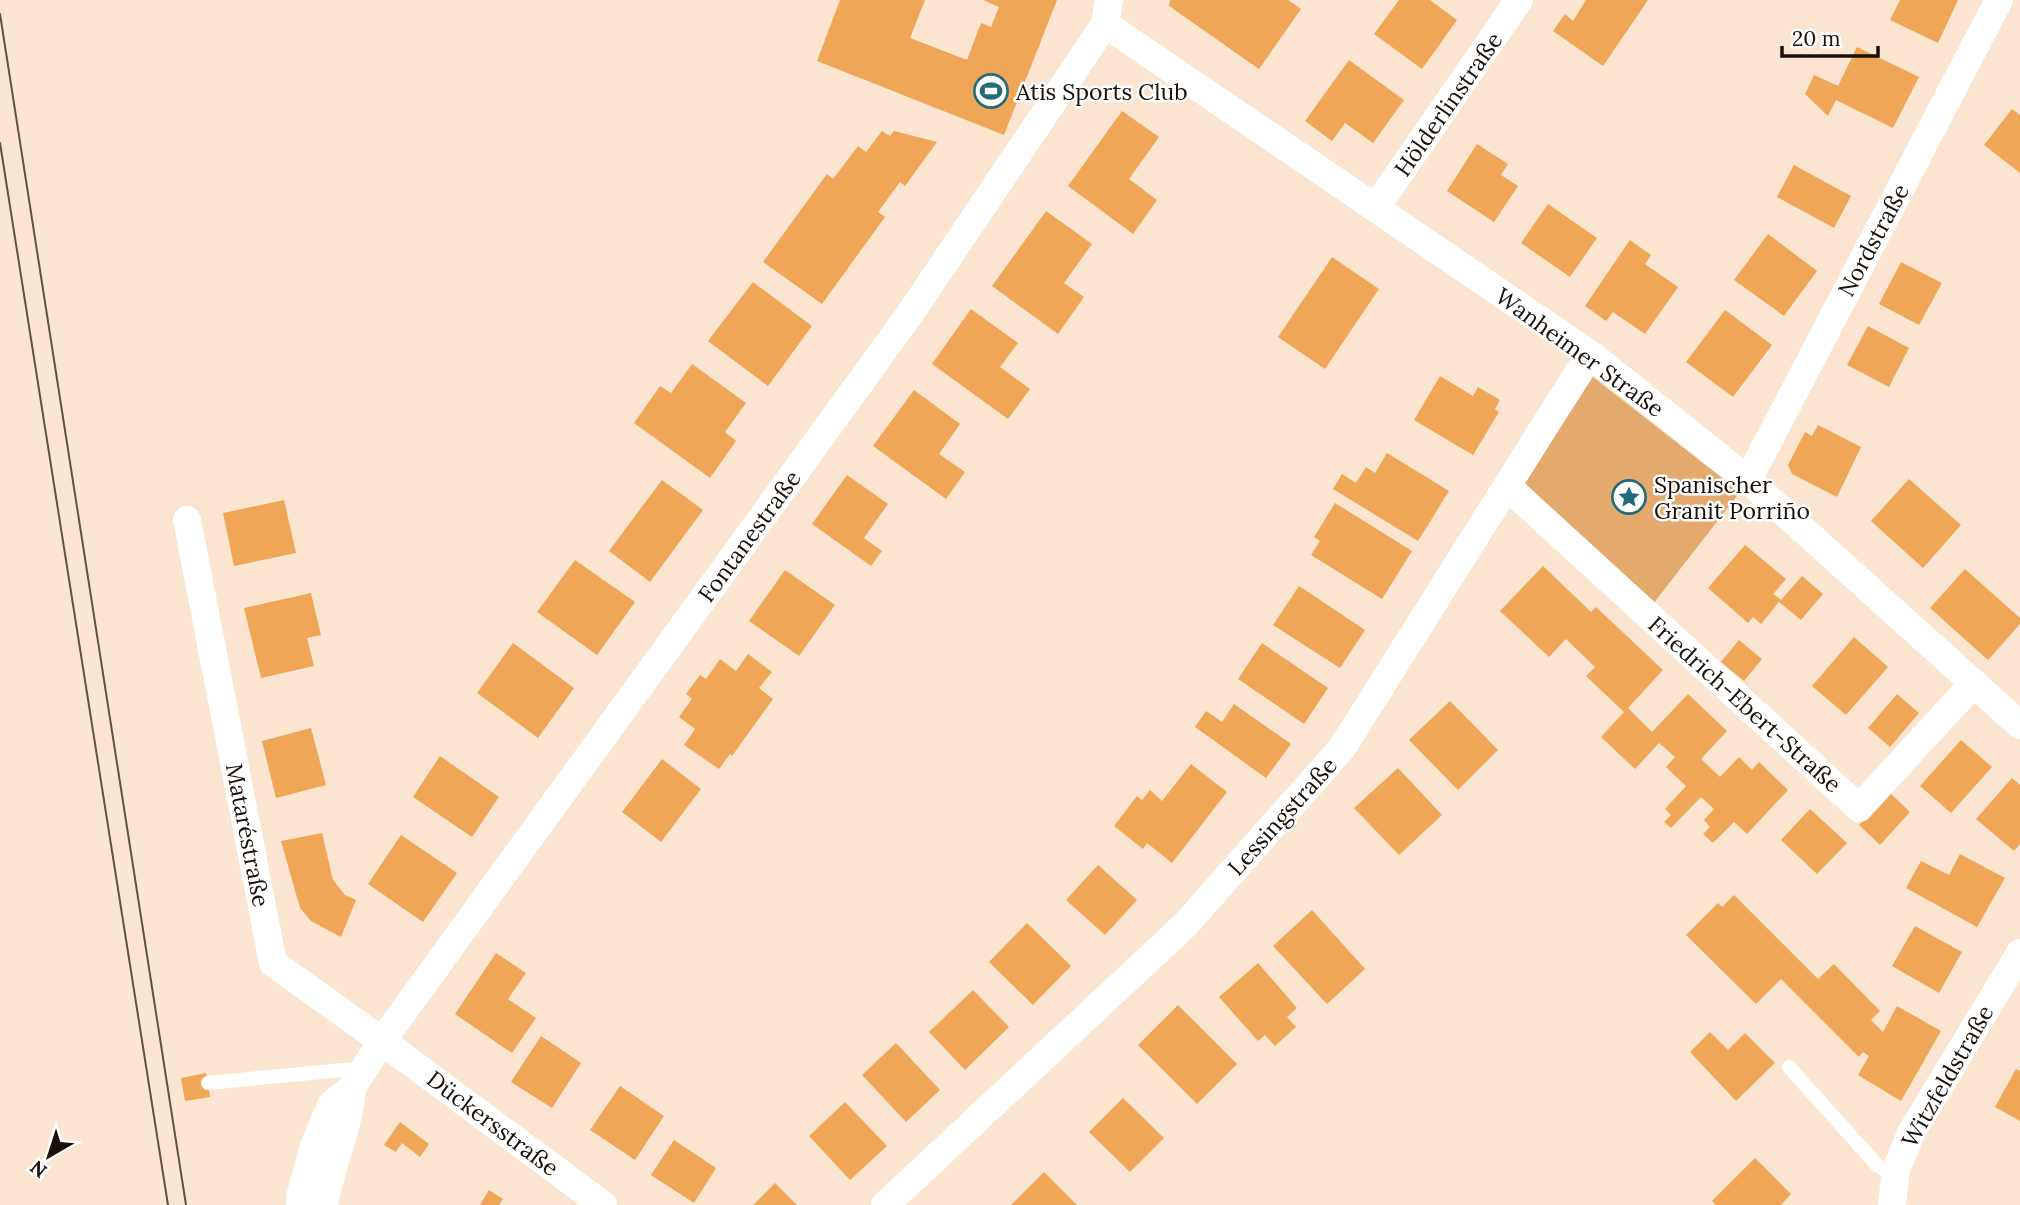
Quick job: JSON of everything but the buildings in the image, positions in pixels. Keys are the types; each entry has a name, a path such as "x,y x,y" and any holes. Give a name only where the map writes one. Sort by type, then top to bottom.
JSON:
{"street":[{"name":"Hölderlinstraße","path":"1376,207 1519,0"},
{"name":"Nordstraße","path":"1748,480 1999,0"},
{"name":"Wanheimer Straße","path":"1107,12 1376,207 1590,355 1748,480 2020,725"},
{"name":"Fontanestraße","path":"382,1041 912,311 1107,12"},
{"name":"Lessingstraße","path":"885,1205 1185,925 1342,748 1590,355"},
{"name":"Friedrich-Ebert-Straße","path":"1507,486 1859,808 1974,684"},
{"name":"Mataréstraße","path":"187,520 272,963 382,1041"},
{"name":"Witzfeldstraße","path":"1892,1205 1895,1170 1911,1133 2020,953"},
{"path":"300,1205 314,1146 331,1105 359,1078 382,1041"},
{"name":"Dückersstraße","path":"382,1041 603,1205"},
{"path":"324,1205 336,1151 359,1078"}],"lane":[{"path":"1789,1067 1877,1165 1895,1177"},
{"path":"208,1083 359,1078"}],"shaded area":[{"path":"1593,377 1740,492 1653,604 1523,485"}],"tram line":[{"path":"0,14 186,1205"},
{"path":"0,143 168,1205"}],"place":[{"name":"Atis Sports Club","path":"991,91"},
{"name":"Spanischer Granit Porriño","path":"1629,497"}]}
